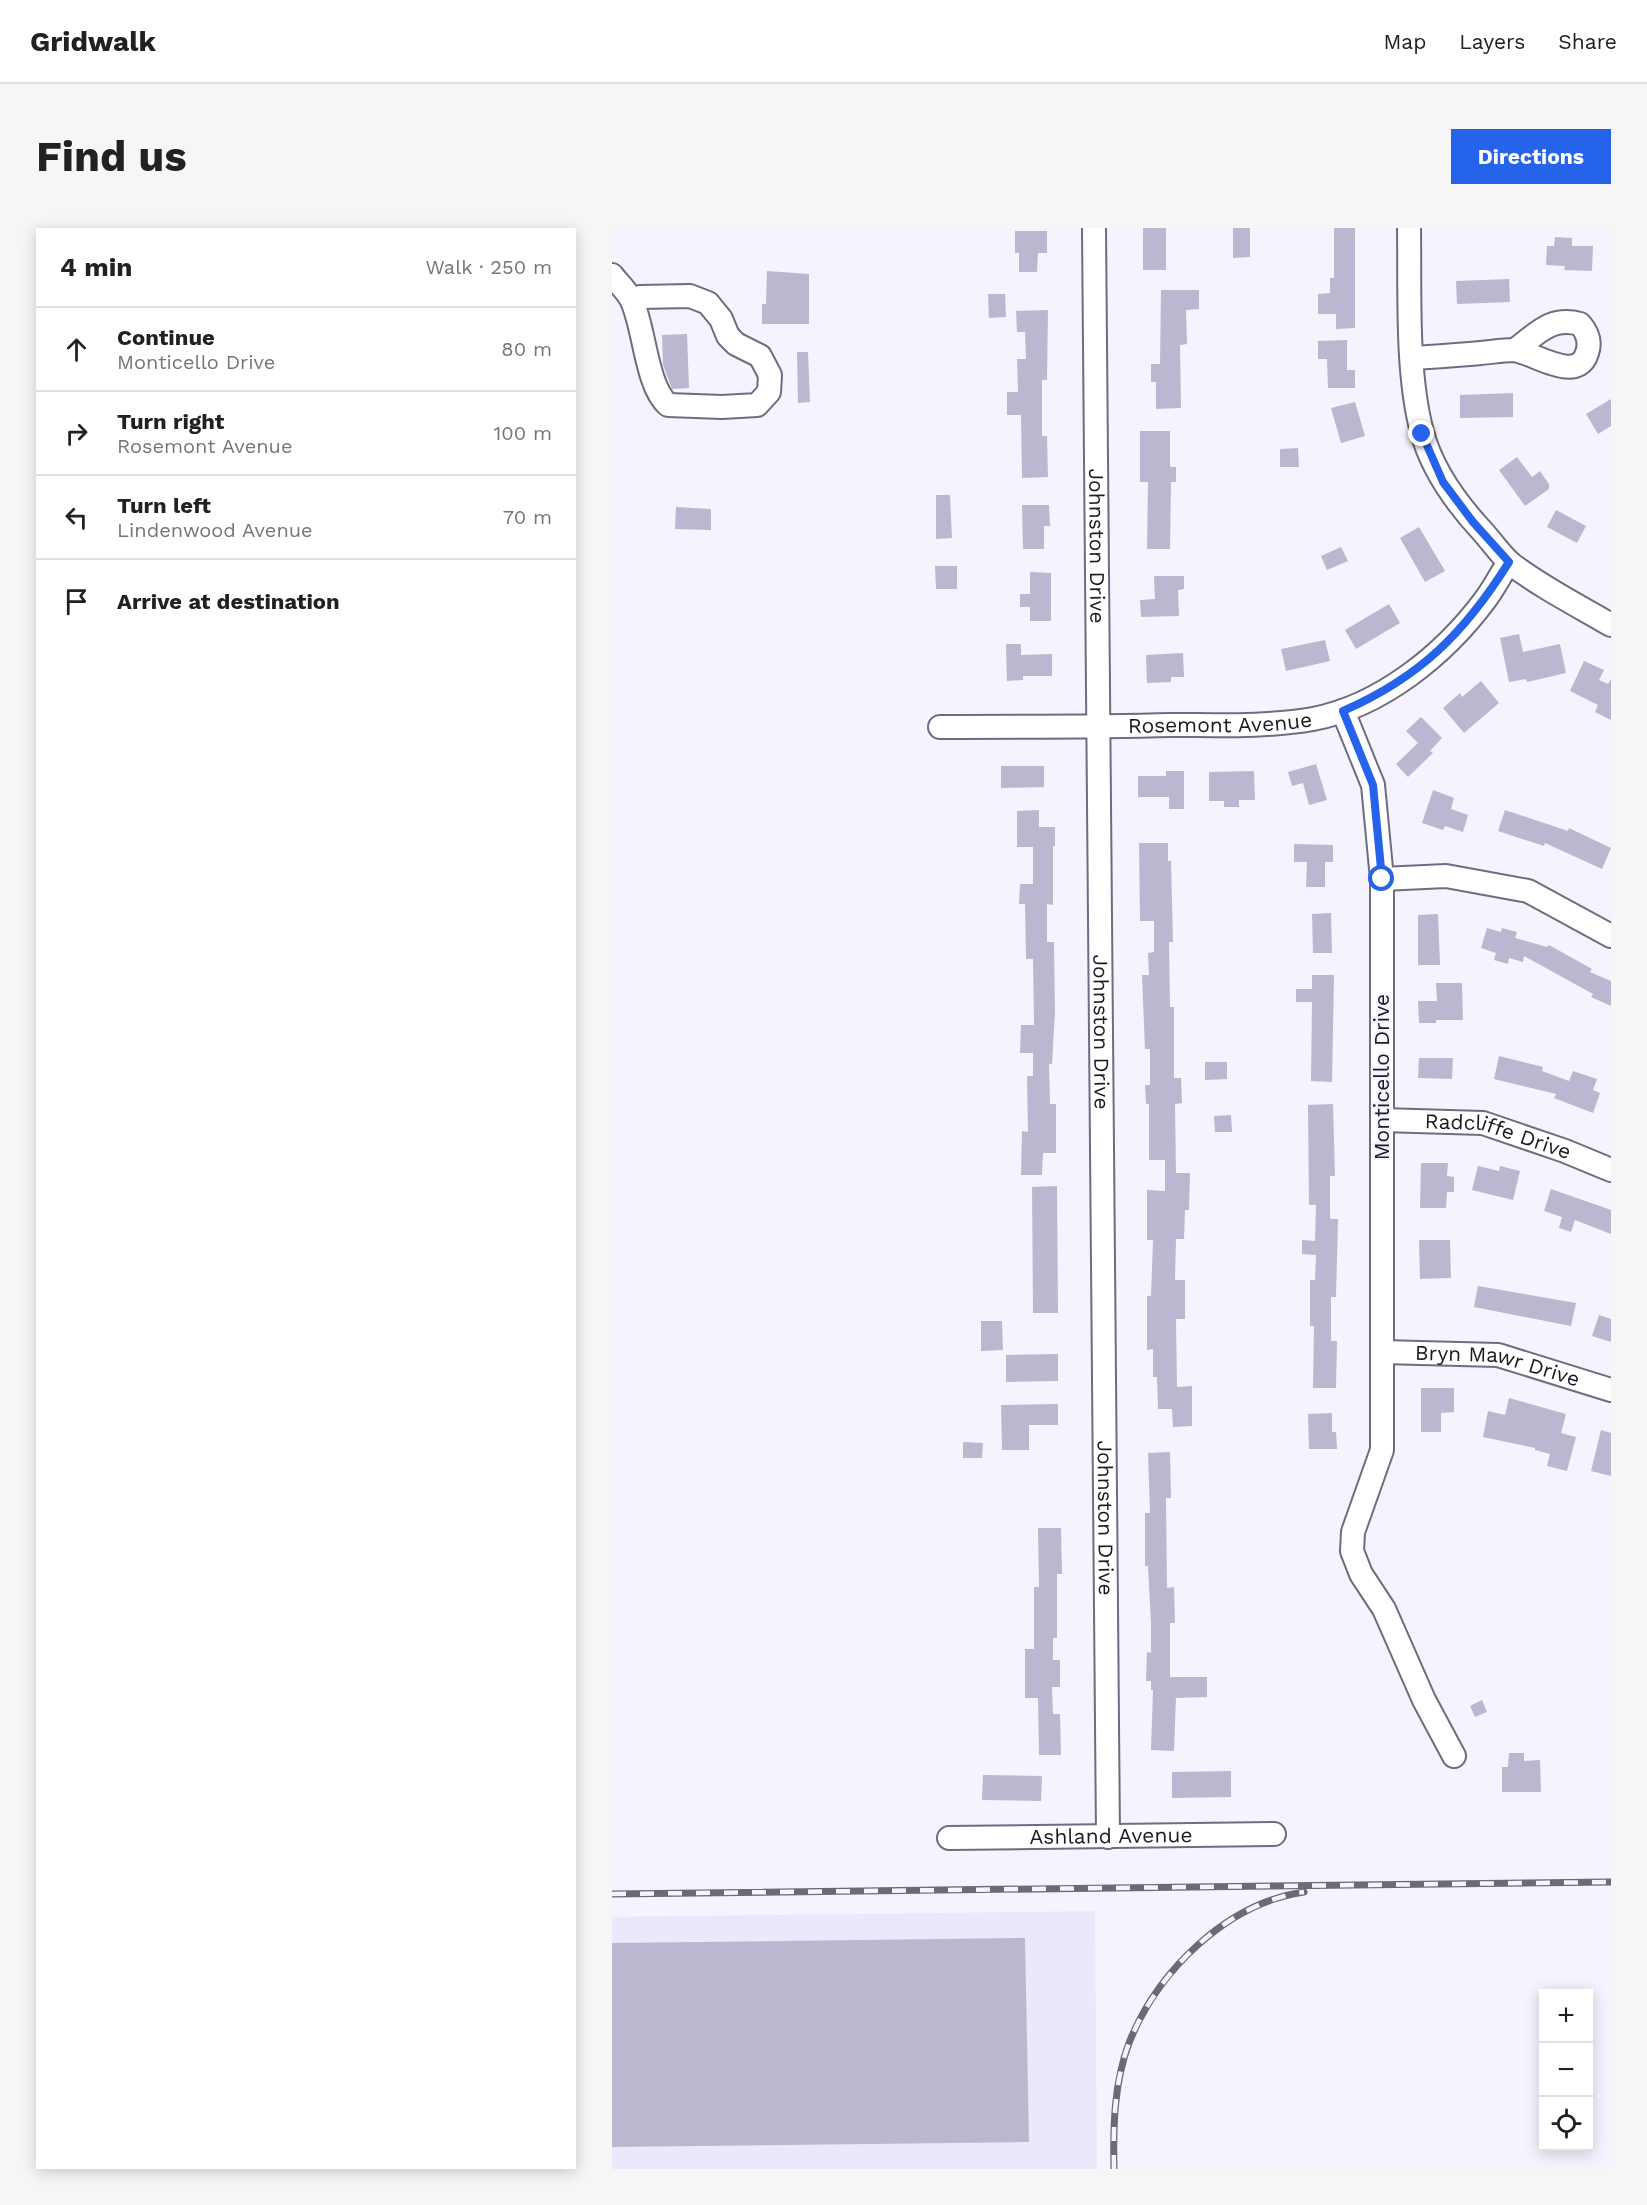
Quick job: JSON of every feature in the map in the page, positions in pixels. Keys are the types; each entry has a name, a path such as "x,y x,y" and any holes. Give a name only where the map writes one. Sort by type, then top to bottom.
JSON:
{"street":[{"name":"Johnston Drive","path":"1094,228 1108,1837"},
{"path":"1409,228 1412,358 1417,409 1422,434 1443,482 1473,522 1509,562 1546,588 1611,625"},
{"path":"612,275 632,300 652,377 660,398 668,405 722,407 757,405 769,392 770,375 760,356 736,344 728,336 721,319 708,303 690,296 640,297 632,300"},
{"path":"1412,358 1515,350"},
{"name":"Rosemont Avenue","path":"940,727 1098,727 1279,723 1343,711 1373,698 1436,654 1486,599 1509,562"},
{"name":"Monticello Drive","path":"1343,711 1373,785 1382,879 1382,1450 1353,1532 1352,1551 1361,1574 1384,1609 1424,1700 1454,1756"},
{"path":"1382,879 1446,876 1528,891 1611,936"},
{"name":"Radcliffe Drive","path":"1382,1120 1483,1123 1565,1151 1611,1170"},
{"name":"Bryn Mawr Drive","path":"1382,1352 1498,1355 1611,1390"},
{"name":"Ashland Avenue","path":"949,1838 1274,1834"}],"shaded area":[{"path":"1095,1911 1097,2169 612,2169 612,1917"}],"building":[{"path":"1143,228 1166,228 1166,270 1143,270"},
{"path":"1233,228 1250,228 1250,257 1233,258"},
{"path":"1334,228 1355,228 1355,328 1336,329 1336,314 1318,314 1318,294 1330,293 1330,278 1334,278"},
{"path":"1015,231 1047,231 1047,253 1038,253 1037,272 1019,272 1019,253 1015,253"},
{"path":"1555,237 1572,238 1572,246 1593,246 1592,271 1564,270 1565,266 1546,265 1547,246 1554,246"},
{"path":"767,271 809,274 809,324 762,324 762,304 766,304"},
{"path":"1509,279 1510,302 1457,304 1456,281"},
{"path":"1161,290 1199,290 1199,309 1186,310 1187,344 1180,345 1181,408 1156,409 1156,382 1151,382 1151,364 1160,364"},
{"path":"988,294 1005,294 1006,317 989,318"},
{"path":"1048,310 1047,380 1042,380 1042,436 1047,436 1048,477 1022,478 1021,415 1007,415 1007,392 1018,392 1017,359 1026,359 1025,332 1017,332 1016,311"},
{"path":"687,334 689,388 672,389 663,365 662,335"},
{"path":"1347,340 1347,370 1355,370 1355,388 1328,388 1327,359 1318,359 1318,341"},
{"path":"797,352 808,352 810,402 798,403"},
{"path":"1513,393 1513,417 1460,418 1460,395"},
{"path":"1611,399 1611,426 1598,434 1586,414"},
{"path":"1355,402 1365,436 1341,443 1331,408"},
{"path":"1140,431 1170,431 1170,467 1176,467 1176,482 1171,482 1170,549 1147,549 1148,482 1140,482"},
{"path":"1298,448 1299,467 1280,467 1280,449"},
{"path":"1517,457 1532,477 1540,471 1549,484 1549,489 1525,506 1499,470"},
{"path":"936,495 950,495 952,538 936,539"},
{"path":"1022,505 1049,505 1050,526 1044,526 1044,549 1023,549"},
{"path":"676,507 711,509 711,530 675,529"},
{"path":"1556,510 1586,526 1577,543 1547,527"},
{"path":"1419,527 1445,571 1425,582 1400,538"},
{"path":"1341,547 1348,561 1327,570 1321,556"},
{"path":"935,566 957,566 957,589 936,589"},
{"path":"1030,572 1051,573 1051,621 1030,621 1030,607 1020,607 1020,594 1030,594"},
{"path":"1154,576 1184,576 1184,589 1178,590 1179,616 1141,617 1140,600 1155,599"},
{"path":"1389,604 1400,623 1356,649 1345,630"},
{"path":"1519,634 1523,652 1560,644 1566,673 1527,682 1526,679 1509,682 1500,638"},
{"path":"1325,640 1330,661 1286,671 1281,649"},
{"path":"1006,644 1021,644 1021,655 1052,654 1052,676 1023,676 1023,680 1007,681"},
{"path":"1183,653 1184,677 1171,677 1171,682 1147,683 1146,655"},
{"path":"1584,661 1604,670 1599,680 1608,684 1611,679 1611,720 1595,712 1598,705 1570,691"},
{"path":"1481,681 1499,703 1464,733 1443,708 1460,693 1462,697"},
{"path":"1421,717 1442,738 1430,751 1433,753 1408,777 1396,764 1418,743 1406,731"},
{"path":"1316,764 1327,800 1309,805 1303,783 1292,786 1288,772"},
{"path":"1001,766 1044,766 1044,787 1001,788"},
{"path":"1166,771 1184,771 1184,809 1169,809 1169,797 1138,797 1138,776 1166,776"},
{"path":"1254,771 1255,800 1239,800 1239,807 1224,807 1224,801 1209,801 1209,772"},
{"path":"1433,790 1454,798 1451,809 1468,815 1463,832 1445,826 1443,830 1422,823"},
{"path":"1039,810 1039,827 1055,827 1053,905 1047,904 1047,942 1054,942 1055,1012 1052,1064 1049,1064 1050,1104 1056,1104 1056,1153 1043,1153 1042,1175 1021,1175 1022,1131 1028,1132 1027,1076 1033,1076 1033,1053 1020,1053 1021,1025 1034,1025 1033,959 1026,959 1025,904 1019,904 1020,884 1033,884 1033,847 1017,847 1017,811"},
{"path":"1505,810 1568,831 1569,828 1611,848 1602,869 1545,843 1544,846 1498,831"},
{"path":"1139,843 1168,843 1168,861 1171,861 1173,942 1169,942 1170,1007 1174,1007 1174,1078 1181,1078 1182,1103 1175,1104 1176,1173 1190,1173 1189,1210 1185,1210 1184,1239 1176,1239 1175,1280 1185,1280 1185,1319 1176,1319 1177,1387 1192,1386 1192,1426 1173,1427 1172,1409 1158,1409 1157,1377 1153,1377 1153,1349 1147,1350 1147,1296 1151,1296 1153,1240 1147,1240 1147,1190 1165,1191 1165,1160 1149,1160 1149,1104 1146,1104 1145,1085 1150,1085 1150,1049 1145,1049 1142,975 1149,975 1148,953 1154,952 1154,921 1140,921"},
{"path":"1294,844 1333,845 1333,862 1325,862 1325,887 1306,887 1307,862 1294,862"},
{"path":"1331,913 1332,953 1313,953 1312,914"},
{"path":"1438,914 1440,965 1418,965 1418,915"},
{"path":"1487,928 1501,932 1502,928 1517,932 1515,938 1547,947 1549,945 1592,969 1590,972 1611,981 1611,1006 1591,997 1593,994 1524,956 1523,962 1509,958 1508,964 1494,960 1496,953 1481,948"},
{"path":"1312,975 1334,975 1332,1082 1311,1081 1312,1002 1296,1002 1296,989 1312,989"},
{"path":"1436,983 1462,983 1463,1020 1436,1020 1436,1023 1419,1023 1418,1001 1437,1001"},
{"path":"1499,1056 1543,1067 1542,1071 1569,1081 1573,1071 1597,1079 1593,1090 1600,1093 1593,1113 1554,1098 1556,1094 1494,1079"},
{"path":"1419,1058 1453,1058 1452,1079 1418,1078"},
{"path":"1205,1062 1227,1062 1227,1079 1205,1080"},
{"path":"1333,1104 1335,1176 1330,1176 1330,1219 1338,1219 1336,1297 1331,1297 1331,1341 1337,1341 1336,1388 1313,1388 1314,1326 1310,1326 1310,1280 1315,1280 1316,1255 1302,1254 1302,1240 1315,1241 1316,1205 1309,1205 1308,1105"},
{"path":"1231,1115 1232,1132 1215,1132 1214,1116"},
{"path":"1421,1163 1448,1163 1447,1176 1454,1177 1454,1192 1447,1192 1446,1208 1420,1208"},
{"path":"1478,1166 1499,1171 1500,1166 1520,1171 1513,1200 1472,1190"},
{"path":"1057,1186 1058,1313 1033,1313 1032,1187"},
{"path":"1551,1189 1611,1210 1611,1234 1575,1220 1571,1232 1559,1228 1562,1217 1544,1211"},
{"path":"1419,1240 1450,1240 1451,1278 1420,1279"},
{"path":"1478,1286 1576,1303 1571,1326 1474,1307"},
{"path":"1599,1315 1611,1319 1611,1342 1592,1336"},
{"path":"981,1321 1002,1321 1003,1350 981,1351"},
{"path":"1058,1354 1058,1381 1006,1382 1006,1355"},
{"path":"1421,1388 1454,1388 1454,1412 1441,1413 1441,1432 1421,1432"},
{"path":"1509,1398 1566,1414 1561,1433 1576,1437 1567,1471 1547,1466 1550,1454 1535,1450 1535,1448 1483,1437 1488,1411 1505,1415"},
{"path":"1058,1404 1058,1425 1029,1425 1029,1450 1002,1450 1001,1405"},
{"path":"1332,1413 1332,1432 1336,1432 1337,1449 1309,1449 1308,1414"},
{"path":"1601,1430 1611,1433 1611,1476 1591,1471"},
{"path":"963,1442 983,1443 982,1458 963,1458"},
{"path":"1170,1452 1171,1498 1166,1498 1167,1588 1174,1587 1175,1623 1170,1623 1170,1677 1207,1677 1207,1697 1176,1698 1174,1751 1151,1750 1153,1690 1151,1690 1151,1681 1146,1681 1147,1652 1151,1653 1148,1566 1145,1566 1145,1513 1150,1513 1148,1453"},
{"path":"1038,1528 1061,1528 1062,1574 1057,1574 1057,1638 1053,1638 1053,1660 1060,1660 1060,1687 1052,1687 1053,1714 1060,1714 1061,1755 1039,1755 1038,1698 1025,1698 1025,1649 1034,1649 1034,1587 1039,1587"},
{"path":"1482,1700 1487,1712 1475,1717 1470,1706"},
{"path":"1509,1753 1524,1753 1524,1761 1540,1760 1541,1792 1502,1792 1502,1767 1508,1767"},
{"path":"1231,1771 1231,1797 1172,1798 1172,1772"},
{"path":"983,1775 1042,1776 1041,1801 982,1800"},
{"path":"1025,1938 1029,2142 612,2147 612,1943"}],"railway":[{"path":"612,1894 1611,1882"},
{"path":"1114,2169 1114,2121 1120,2074 1129,2043 1157,1991 1176,1967 1222,1926 1248,1910 1275,1899 1304,1892"}],"route":[{"path":"1382,879 1373,785 1343,711 1373,698 1436,654 1486,599 1509,562 1473,522 1443,482 1422,434"}]}
